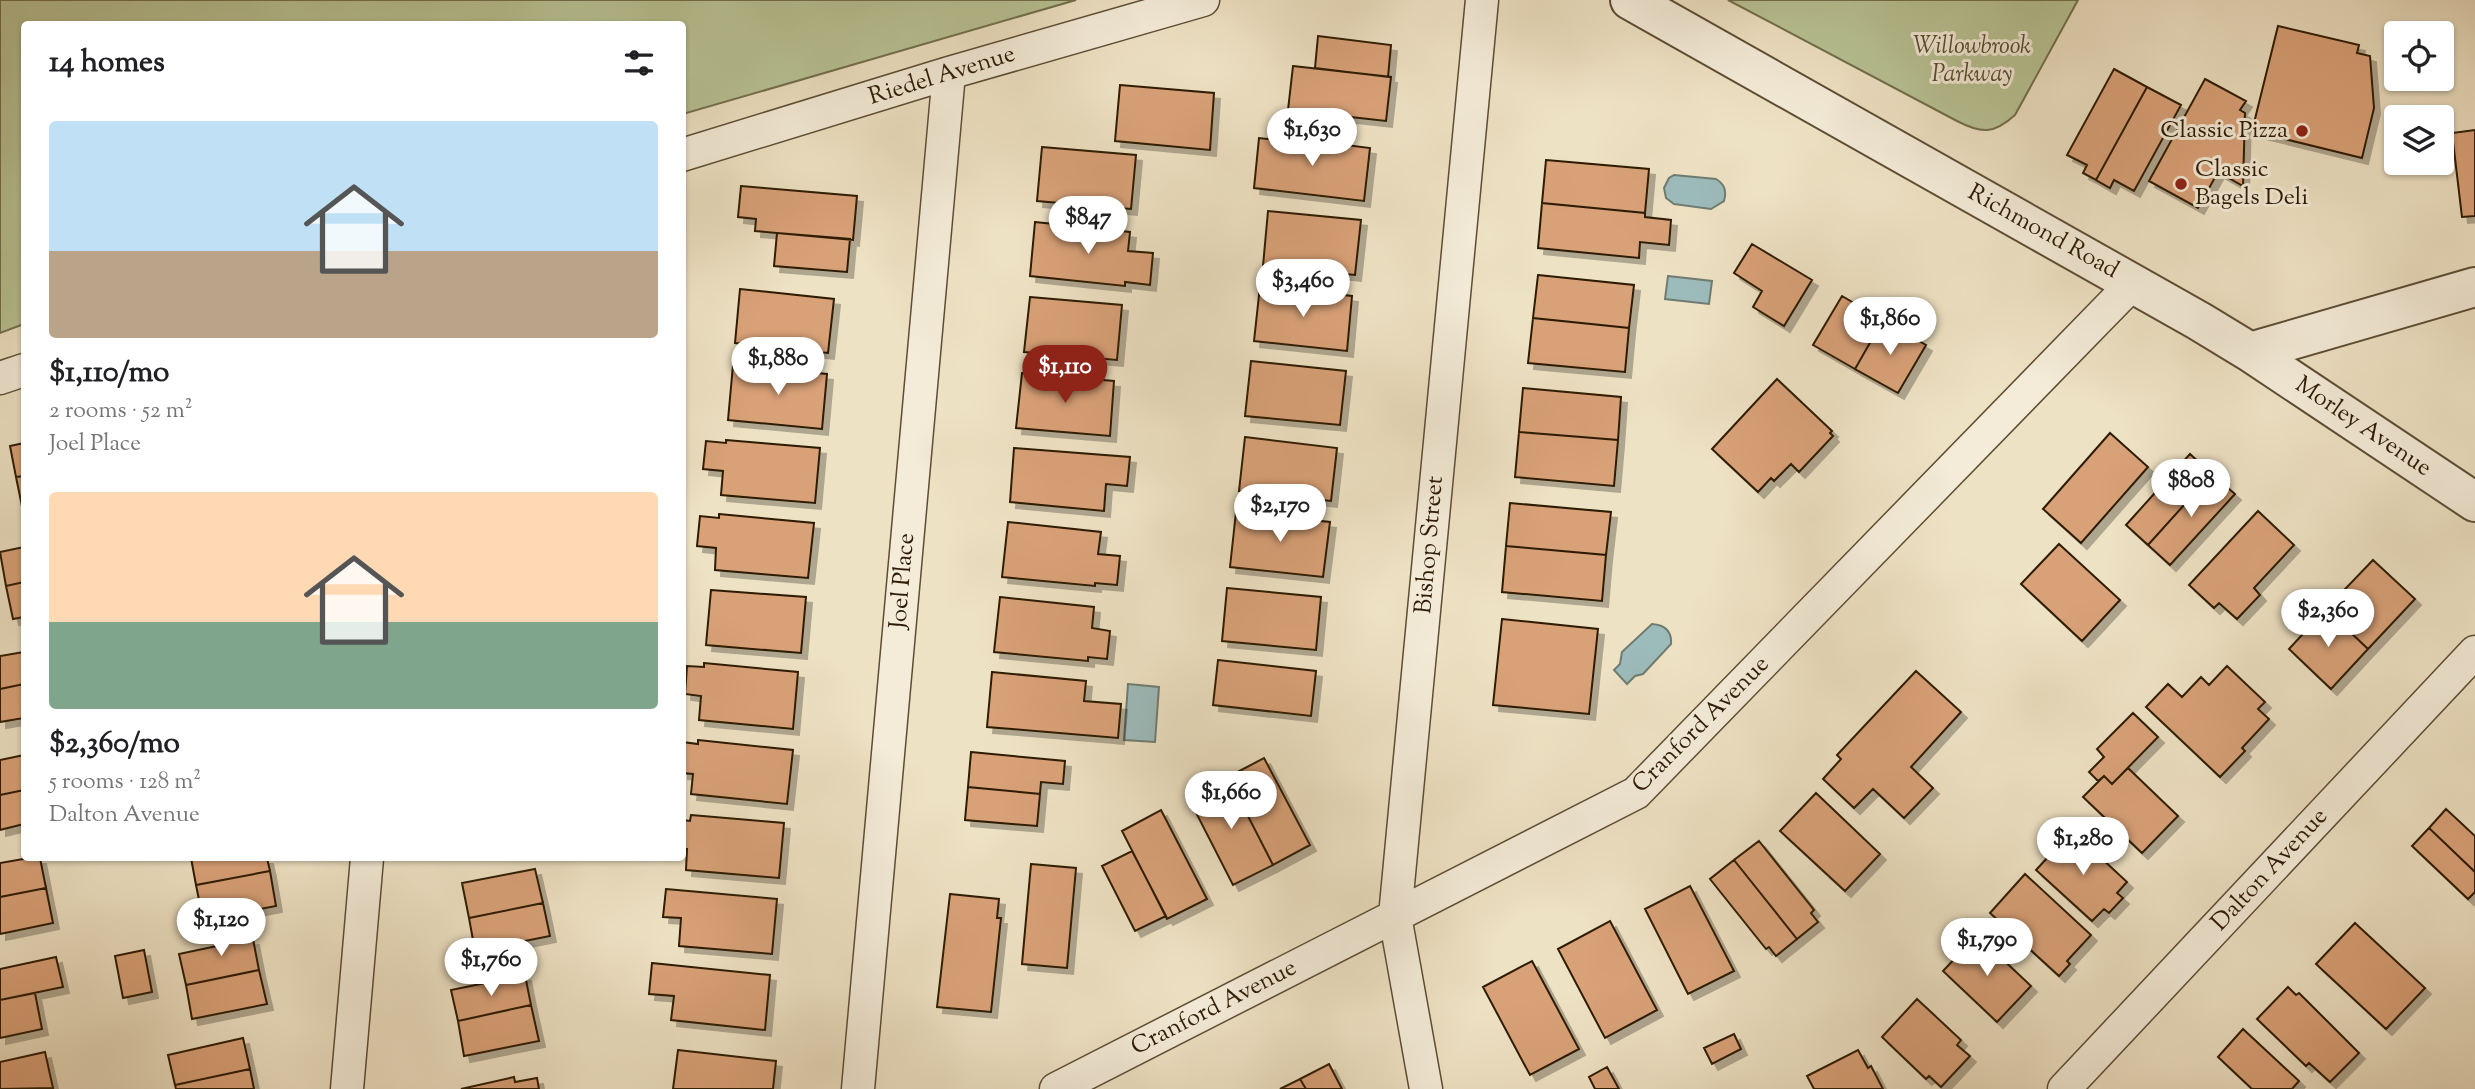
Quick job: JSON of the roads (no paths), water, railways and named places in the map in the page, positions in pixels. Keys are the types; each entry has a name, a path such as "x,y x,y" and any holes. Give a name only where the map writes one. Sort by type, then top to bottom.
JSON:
{"street":[{"name":"Riedel Avenue","path":"686,154 1203,0"},
{"name":"Bishop Street","path":"1426,1089 1395,916 1482,0"},
{"name":"Richmond Road","path":"1630,0 2133,283 2250,352"},
{"name":"Joel Place","path":"858,1089 949,74"},
{"name":"Cranford Avenue","path":"1056,1089 1636,793 2133,283"},
{"path":"2250,352 2475,287"},
{"name":"Morley Avenue","path":"2250,352 2475,502"},
{"path":"0,378 21,371"},
{"name":"Dalton Avenue","path":"2064,1089 2475,652"},
{"path":"347,1089 367,861"}],"water":[{"path":"1674,175 1716,179 1724,188 1724,201 1711,209 1674,204 1666,198 1664,188 1669,178"},
{"path":"1668,276 1712,281 1709,304 1665,299"},
{"path":"1652,624 1667,630 1671,644 1643,674 1635,676 1627,684 1614,670 1620,664 1622,652"},
{"path":"1128,684 1159,687 1155,742 1124,740"}],"place":[{"name":"Classic Pizza","path":"2302,131"},
{"name":"Classic Bagels Deli","path":"2181,184"}],"park label":[{"name":"Willowbrook Parkway","path":"1972,61"}]}
